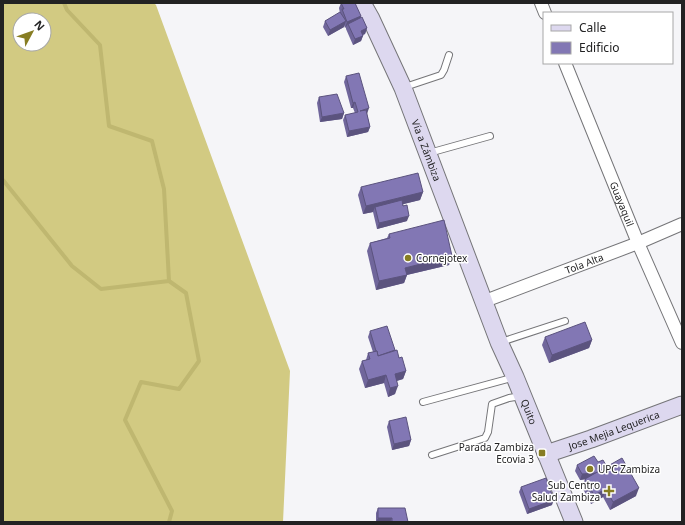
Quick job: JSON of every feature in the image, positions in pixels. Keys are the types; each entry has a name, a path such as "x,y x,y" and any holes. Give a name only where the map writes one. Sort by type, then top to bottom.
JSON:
{"street":[{"name":"Vía a Zámbiza","path":"362,3 403,88 485,301"},
{"name":"Guayaquil","path":"565,64 638,243 682,344"},
{"name":"Tola Alta","path":"485,301 638,243 682,224"},
{"name":"Quito","path":"485,301 499,342 515,377 574,522"},
{"name":"Jose Mejia Lequerica","path":"546,454 682,405"}],"lane":[{"path":"403,88 441,75 448,55"},
{"path":"429,154 490,136"},
{"path":"499,342 565,321"},
{"path":"423,402 515,377"},
{"path":"432,455 485,438 488,432 492,404 522,395"}],"shaded area":[{"path":"3,3 154,3 156,5 290,371 283,522 3,522"}],"building":[{"path":"341,3 355,3 361,16 347,22"},
{"path":"340,12 346,21 330,30 325,21"},
{"path":"362,17 367,28 361,31 363,36 355,39 348,24"},
{"path":"359,73 369,108 360,111 366,110 370,127 349,131 345,115 358,112 355,102 353,103 346,76"},
{"path":"337,94 344,113 322,117 319,97"},
{"path":"418,173 423,192 366,206 361,187"},
{"path":"402,200 403,206 407,205 409,216 379,223 375,207"},
{"name":"Cornejotex","path":"444,220 452,256 405,268 407,275 379,281 370,243 390,238 389,234"},
{"path":"585,322 592,340 552,355 545,337"},
{"path":"387,326 395,350 378,356 370,331"},
{"path":"397,350 399,358 402,357 406,371 395,374 398,386 390,388 386,375 368,380 362,361 370,359 368,353 377,351 378,356"},
{"path":"406,417 411,440 394,444 389,421"},
{"path":"594,456 598,462 603,460 607,467 596,473 582,474 577,465"},
{"name":"Sub Centro Salud Zambiza","path":"622,458 639,488 613,502 606,489 594,495 585,479"},
{"path":"546,478 554,500 529,509 521,487"},
{"path":"378,508 405,508 408,522 392,522 392,518 378,518"}],"waterway":[{"path":"64,3 67,10 100,45 109,126 152,141 164,189 169,281 186,293 199,361 179,389 141,382 125,420 172,511 169,522"},
{"path":"3,180 72,266 101,289 169,281"}],"place":[{"name":"Cornejotex","path":"408,258"},
{"name":"Parada Zambiza Ecovia 3","path":"542,453"},
{"name":"UPC Zambiza","path":"590,469"},
{"name":"Sub Centro Salud Zambiza","path":"609,491"}]}
